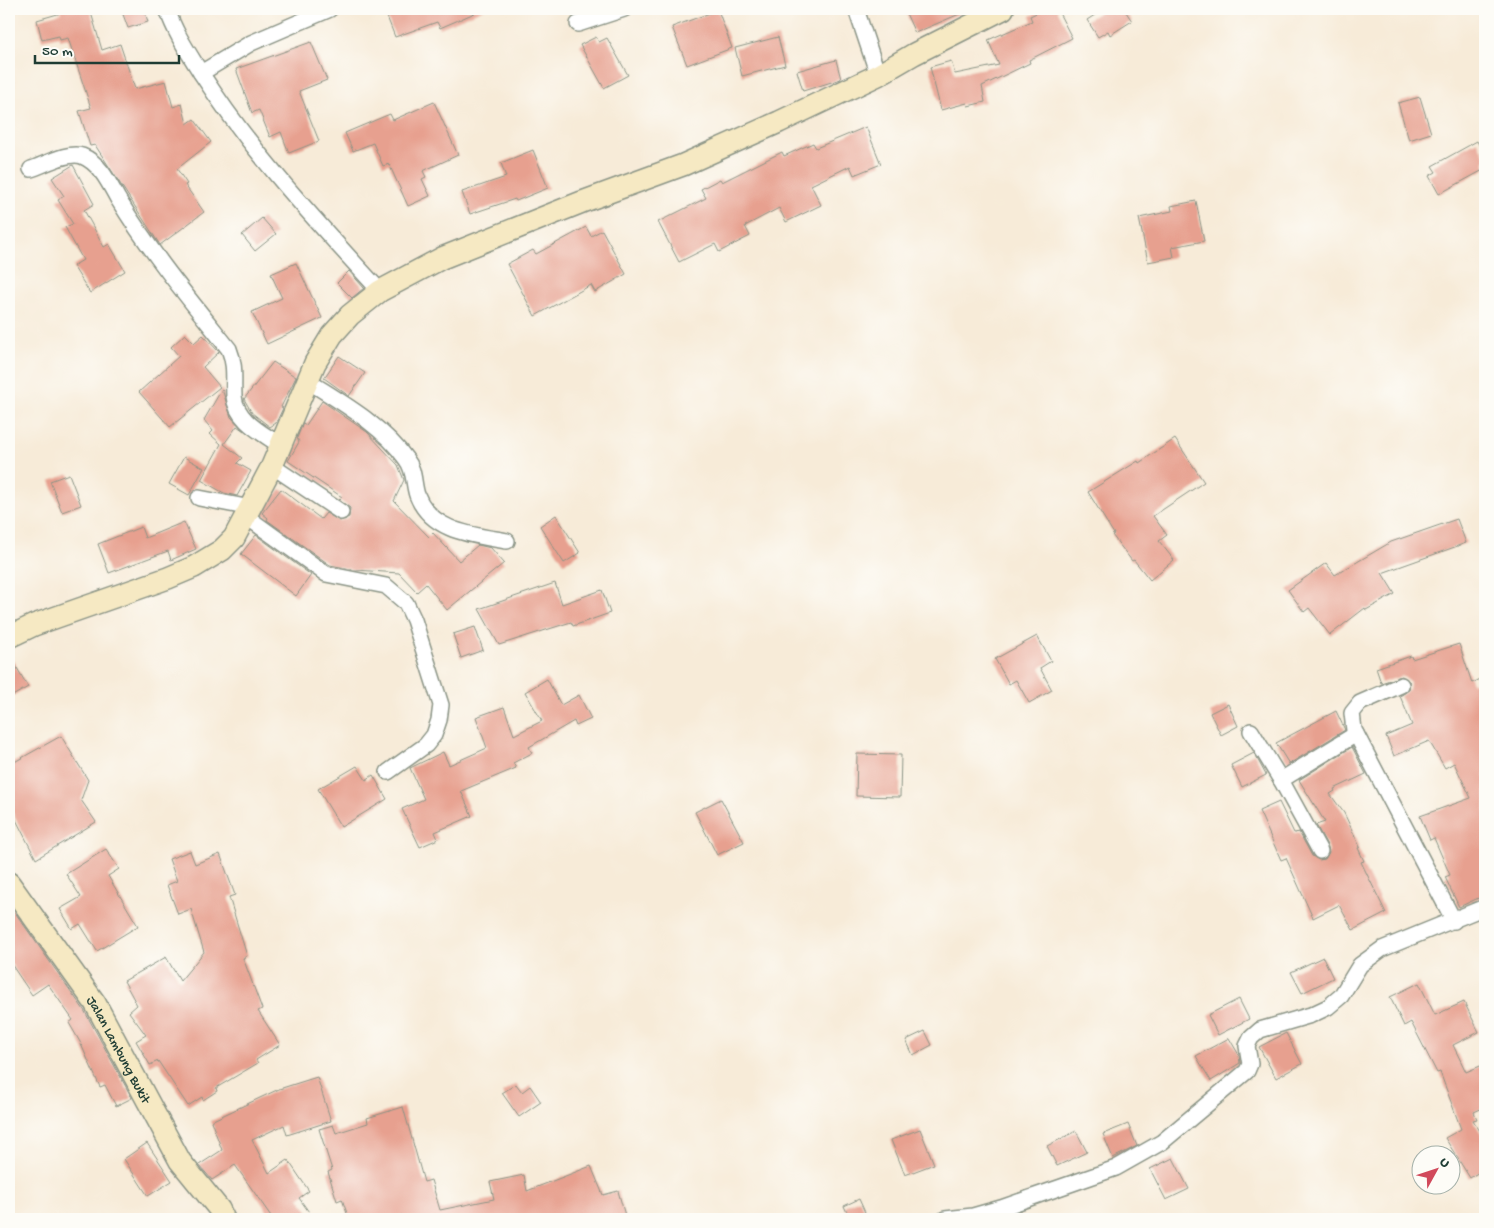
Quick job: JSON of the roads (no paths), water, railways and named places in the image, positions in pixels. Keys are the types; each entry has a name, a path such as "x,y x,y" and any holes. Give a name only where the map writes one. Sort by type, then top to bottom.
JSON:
{"street":[{"path":"167,9 184,48 245,138 284,186 380,290"},
{"path":"201,73 252,43 330,9"},
{"path":"578,24 624,9"},
{"path":"856,9 878,75"},
{"path":"9,636 34,625 168,578 194,567 222,550 234,538 249,512 281,446 315,363 332,335 350,315 380,290 442,258 582,202 683,165 878,75 914,54 1002,9"},
{"path":"30,170 68,156 80,155 92,161 102,171 143,240 229,349 234,361 236,377 234,396 237,409 244,419 281,446"},
{"path":"308,381 356,412 408,460 413,473 417,494 433,520 449,528 507,541"},
{"path":"272,466 341,512"},
{"path":"199,498 249,512 326,574 386,586 406,603 414,620 441,705 434,735 426,745 388,772"},
{"path":"1401,685 1360,703 1352,713 1354,730 1454,921"},
{"path":"1252,731 1320,851"},
{"path":"1280,780 1356,734"},
{"name":"Jalan Lambung Bukit","path":"9,883 95,1003 180,1161 219,1209 224,1219"},
{"path":"945,1219 974,1216 1001,1208 1116,1168 1136,1158 1184,1126 1247,1071 1250,1064 1246,1046 1251,1038 1260,1030 1311,1015 1328,1007 1341,996 1360,965 1382,949 1485,907"}]}
